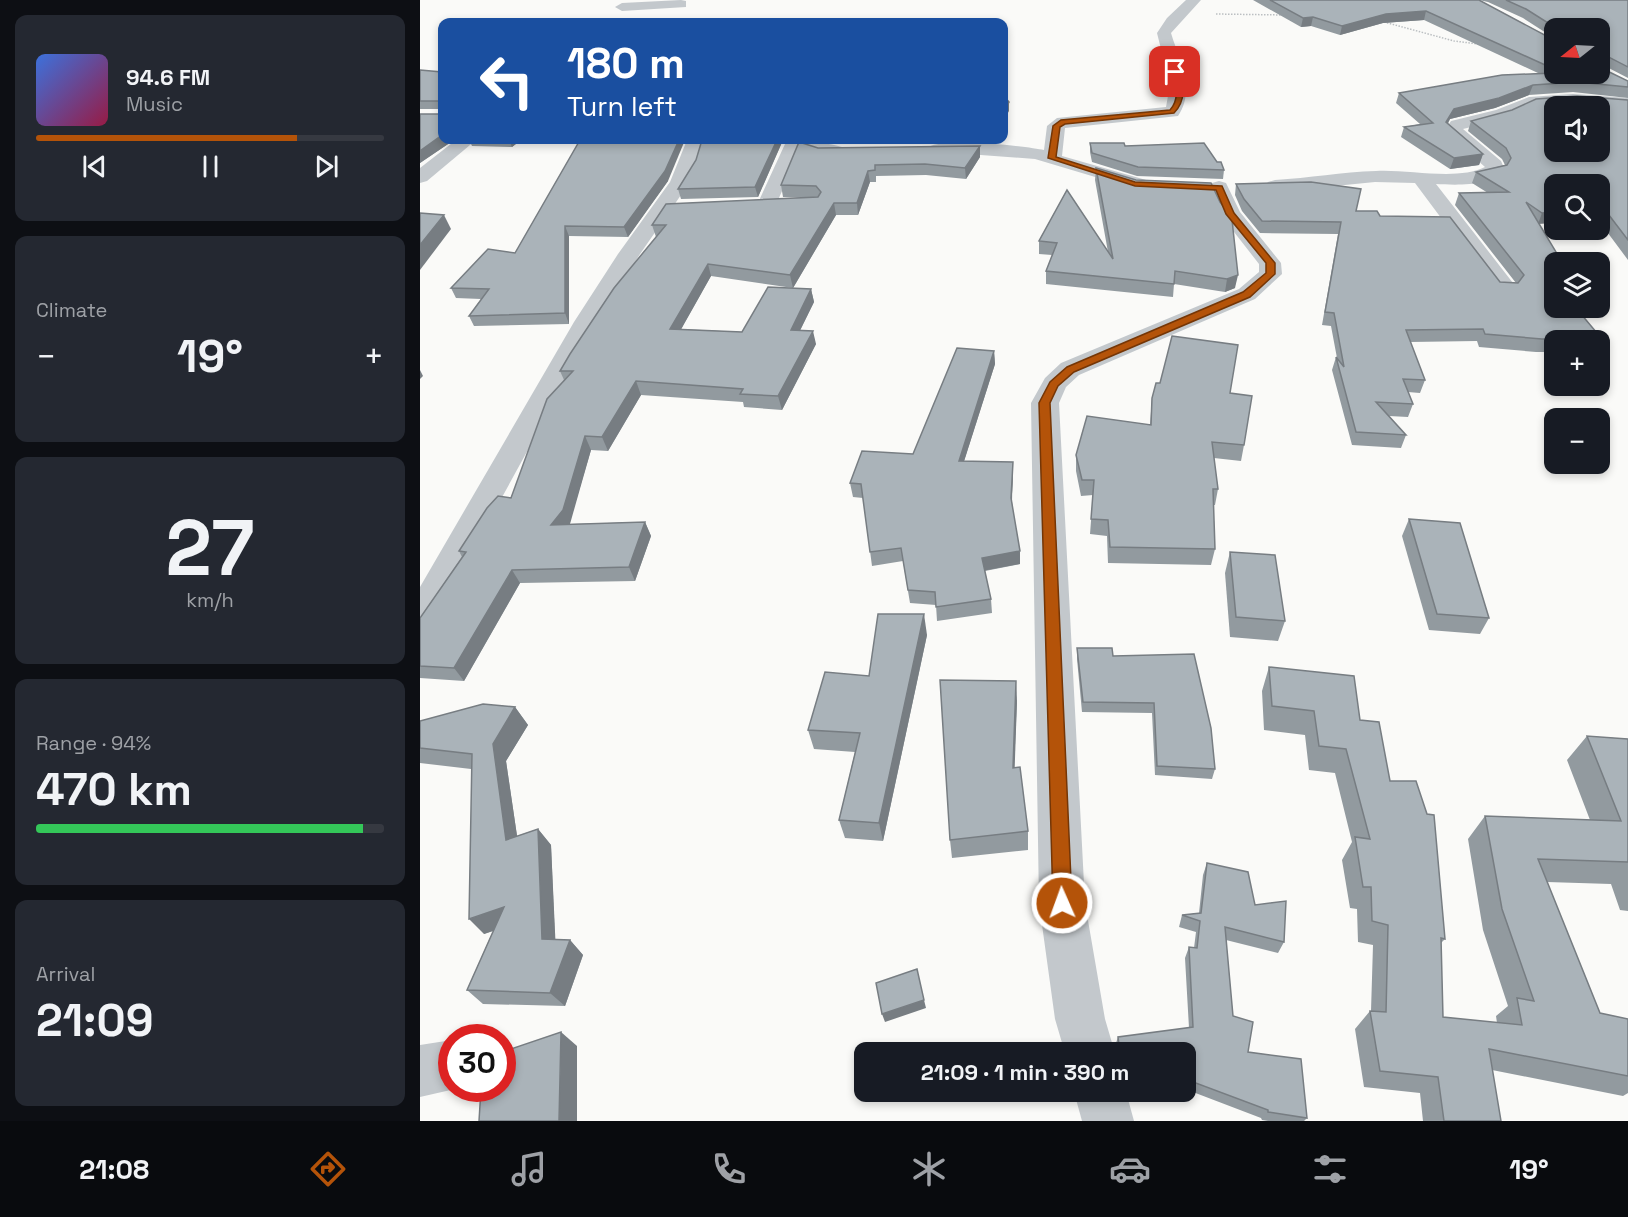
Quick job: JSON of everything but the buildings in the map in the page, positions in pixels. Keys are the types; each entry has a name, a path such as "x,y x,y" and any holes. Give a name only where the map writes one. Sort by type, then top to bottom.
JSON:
{"street":[{"path":"1052,158 1056,126 1064,122 1172,112 1178,105 1180,86 1164,33 1172,21 1190,4"},
{"path":"622,7 681,7"},
{"path":"1257,187 1390,176 1459,177 1490,173 1495,170 1494,165 1453,130 1456,125 1502,114 1529,102 1573,99 1617,104 1627,93"},
{"path":"420,177 462,144"},
{"path":"420,616 465,544 516,445 587,320 675,208 695,144"},
{"path":"744,206 777,205 792,144"},
{"path":"799,144 820,151 858,151"},
{"path":"911,150 986,149 1052,158 1117,180 1155,186"},
{"path":"1420,177 1505,288"},
{"path":"1086,1042 1080,1019 1062,903 1045,403 1054,384 1070,369 1247,294 1271,274 1270,263 1230,214 1218,187"},
{"path":"420,1071 438,1068"},
{"path":"1103,1102 1108,1121"}],"path":[{"path":"1190,4 1235,16 1289,15"},
{"path":"1383,22 1419,29 1455,42 1481,44"}],"route":[{"path":"1062,903 1044,414 1048,393 1060,376 1070,369 1247,294 1271,274 1270,263 1262,250 1230,214 1219,188 1135,184 1052,158 1056,143 1056,126 1064,122 1172,112 1178,105 1180,86 1175,72"}]}
